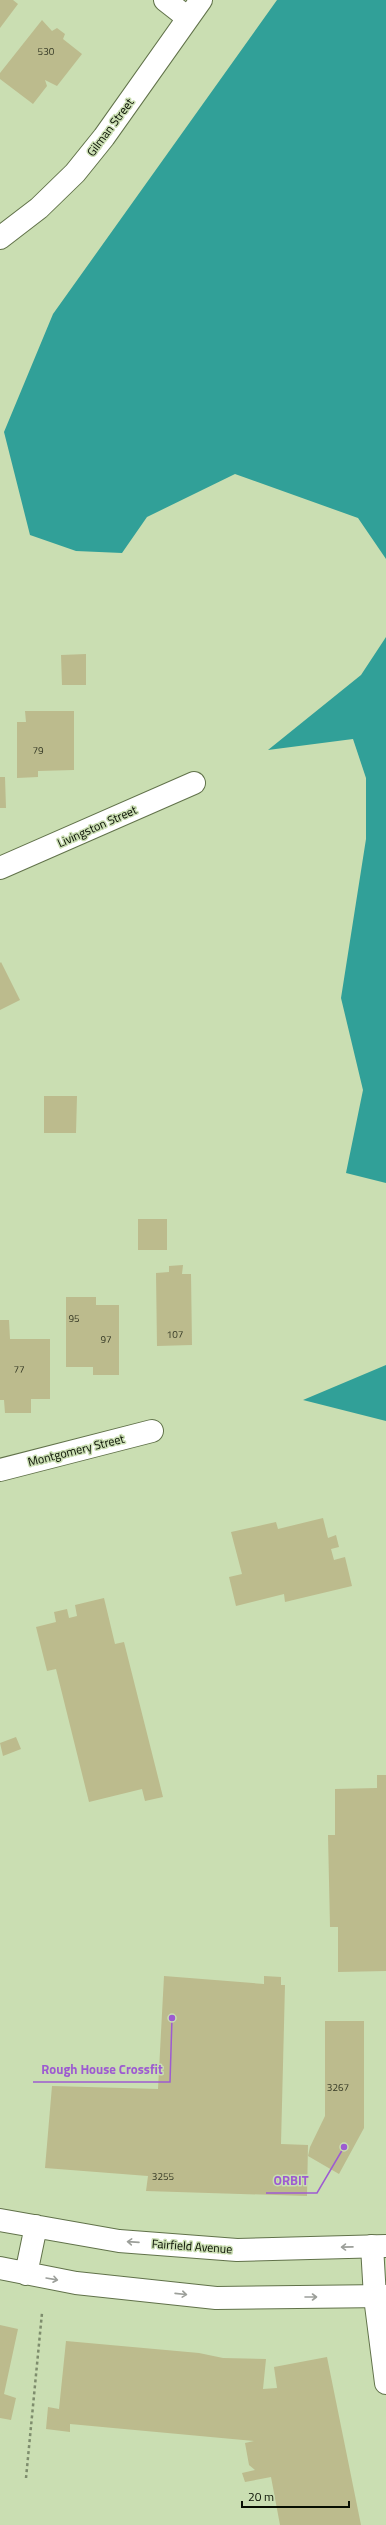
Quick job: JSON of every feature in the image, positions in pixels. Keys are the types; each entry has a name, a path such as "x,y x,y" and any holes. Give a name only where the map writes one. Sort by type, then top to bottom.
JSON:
{"street":[{"path":"165,0 188,18"},
{"name":"Gilman Street","path":"0,238 39,208 75,173 104,137 201,0"},
{"name":"Livingston Street","path":"0,868 194,783"},
{"name":"Montgomery Street","path":"0,1470 152,1431"},
{"name":"Fairfield Avenue","path":"0,2220 120,2241 237,2250 379,2246"},
{"path":"26,2274 36,2226"},
{"path":"379,2246 386,2383"},
{"path":"0,2268 76,2283 216,2298 381,2296"}],"path":[{"path":"26,2478 42,2313"}],"water":[{"path":"277,0 386,0 386,559 358,518 235,474 147,517 122,553 76,551 30,535 4,432 53,314"},
{"path":"386,637 386,1183 346,1173 363,1090 341,998 366,839 366,778 353,739 268,750 361,675"},
{"path":"386,1365 386,1421 303,1400"}],"building":[{"path":"0,0 13,0 18,4 0,28"},
{"path":"42,20 52,31 57,28 65,34 63,39 82,54 57,86 45,80 47,86 33,104 0,79 0,73"},
{"path":"86,654 86,685 62,685 61,655"},
{"path":"25,711 74,711 74,770 38,771 38,777 17,778 17,722 26,722"},
{"path":"0,777 5,777 6,808 0,808"},
{"path":"1,962 20,1000 0,1010 0,963"},
{"path":"44,1096 77,1096 76,1133 44,1133"},
{"path":"138,1219 167,1219 167,1250 138,1250"},
{"path":"183,1265 182,1274 191,1274 192,1345 157,1346 156,1273 169,1272 169,1266"},
{"path":"66,1297 96,1297 96,1305 119,1305 119,1375 93,1375 93,1367 66,1367"},
{"path":"0,1320 9,1320 10,1339 50,1339 50,1399 31,1399 31,1413 5,1413 4,1400 0,1400"},
{"path":"323,1518 328,1538 336,1535 339,1547 331,1549 334,1560 345,1557 352,1586 285,1602 284,1594 236,1606 229,1577 242,1574 231,1532 276,1522 278,1529"},
{"path":"104,1598 115,1644 124,1642 163,1797 145,1801 142,1789 89,1802 56,1669 47,1671 36,1627 56,1622 54,1612 67,1609 69,1618 77,1616 75,1605"},
{"path":"16,1737 21,1749 3,1756 0,1743"},
{"path":"377,1775 386,1775 386,1971 338,1972 338,1927 330,1927 328,1835 335,1835 335,1789 377,1788"},
{"path":"164,1976 264,1984 264,1976 281,1977 281,1985 285,1985 281,2144 308,2145 307,2196 146,2191 148,2176 45,2168 52,2086 158,2089"},
{"path":"325,2021 364,2021 364,2128 339,2174 308,2156 310,2147 325,2116"},
{"path":"0,2325 18,2329 4,2394 16,2398 11,2420 0,2418"},
{"path":"66,2341 199,2353 223,2358 266,2359 263,2389 277,2388 274,2367 327,2357 361,2525 280,2525 271,2477 245,2482 242,2473 255,2470 249,2465 245,2443 254,2441 70,2424 70,2432 46,2429 48,2407 59,2409"}],"place":[{"name":"Rough House Crossfit","path":"172,2018"},
{"name":"ORBIT","path":"344,2147"}]}
